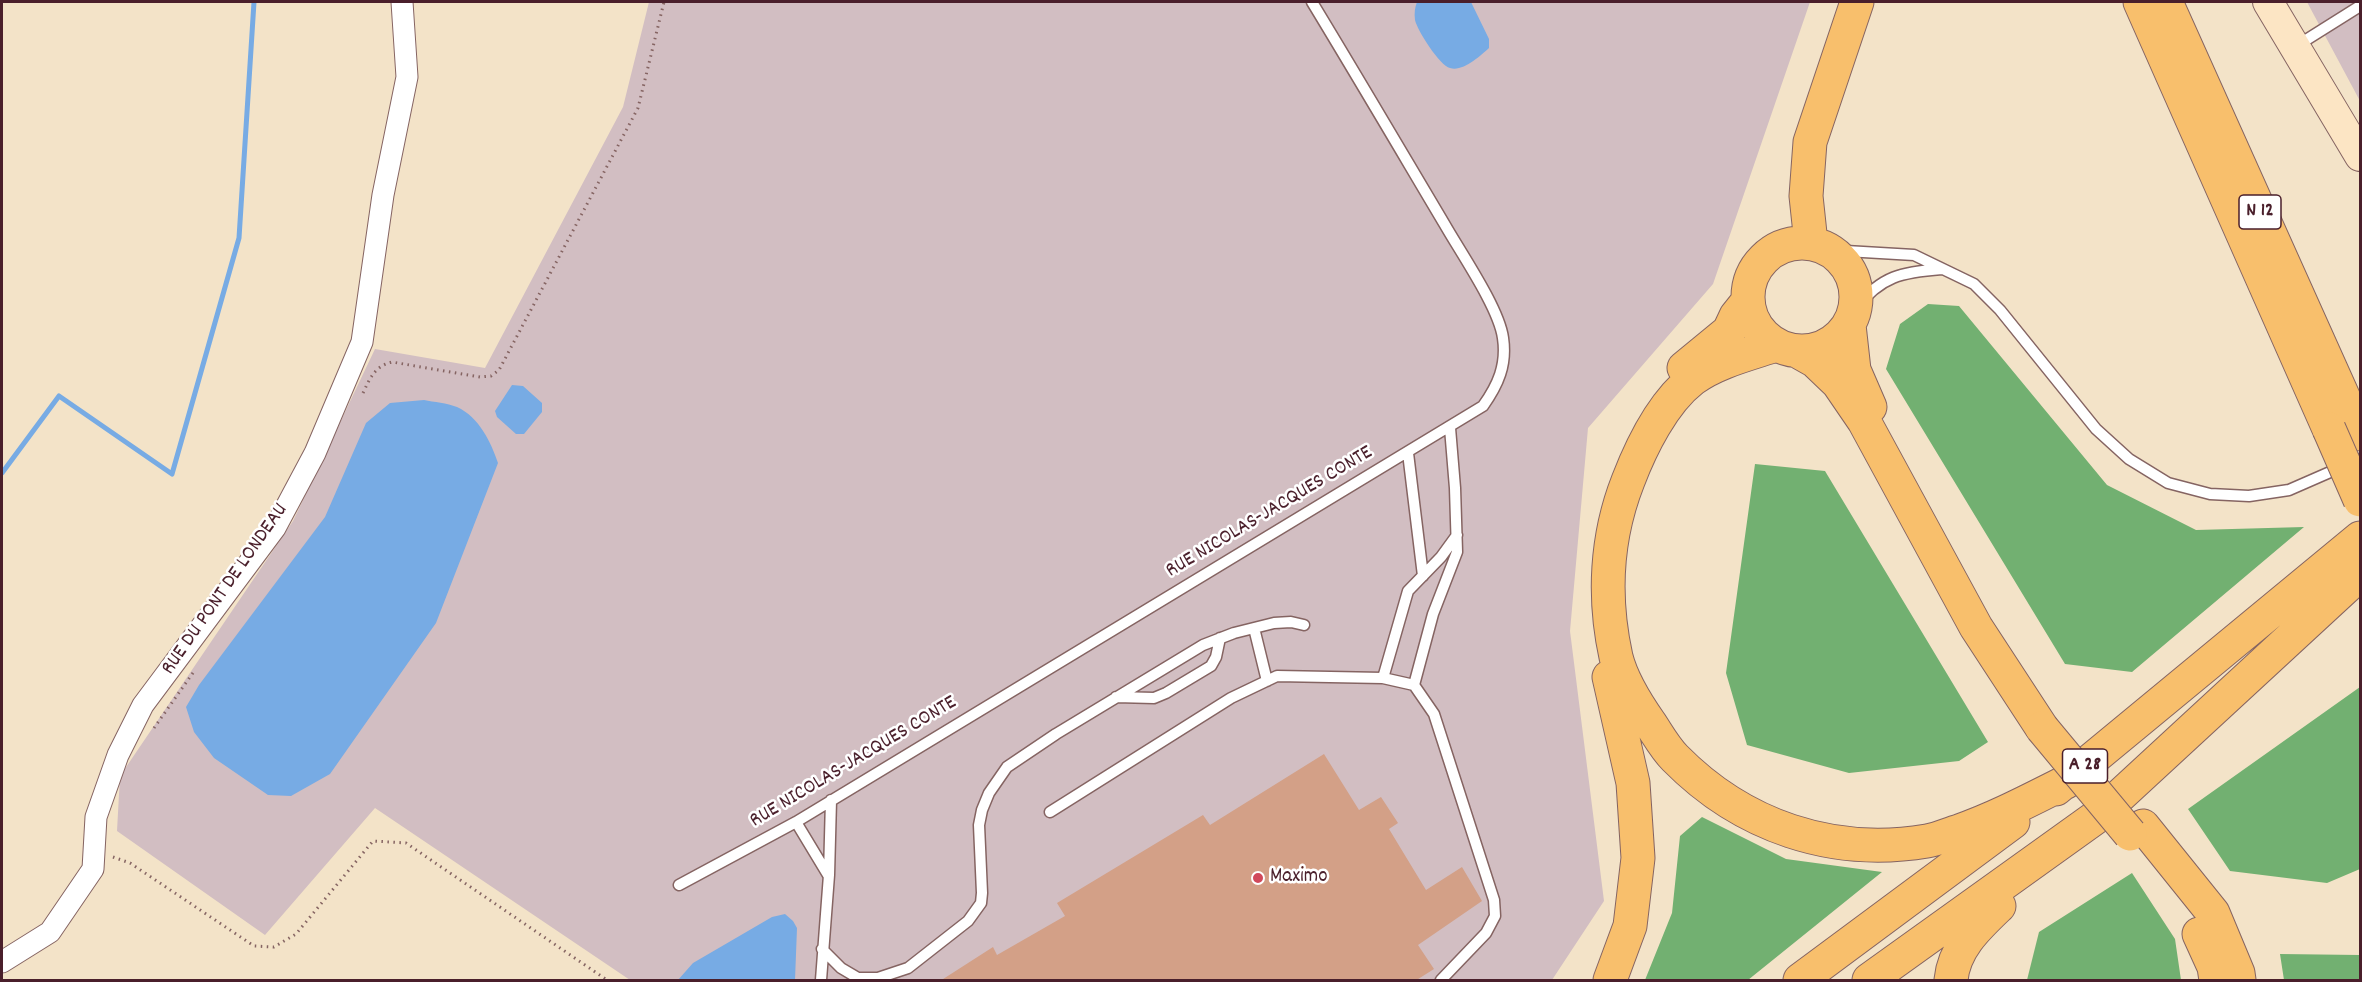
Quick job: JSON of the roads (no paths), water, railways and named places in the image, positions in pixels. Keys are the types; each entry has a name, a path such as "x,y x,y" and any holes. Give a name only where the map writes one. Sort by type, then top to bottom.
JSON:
{"highway":[{"name":"N 12","path":"2140,2 2348,428"},
{"name":"N 12","path":"2166,2 2348,428 2361,500"},
{"path":"1820,247 1806,196 1810,142 1853,14"},
{"path":"1774,251 1791,203 1800,140 1825,71 1853,14"},
{"path":"2051,723 1867,401 1854,370 1852,317 1856,291 1852,275 1842,261 1820,247 1792,244 1774,251 1762,260 1749,286 1750,314 1756,327 1787,348 1815,361 1838,382 1864,421 1976,627 2051,723 2137,830 2212,913 2238,973 2239,981"},
{"path":"1610,981 1630,926 1638,858 1634,783 1598,618 1595,566 1604,509 1617,466 1653,406 1676,374 1705,353 1729,331 1736,316 1748,301"},
{"path":"1852,317 1840,337 1814,351 1787,348 1724,363 1693,380 1667,408 1647,438 1617,510 1609,554 1608,595 1616,658 1633,699 1673,757 1727,802 1790,833 1859,846 1929,841 1995,818 2066,782"},
{"name":"A 28","path":"1800,981 2066,782 2361,538"},
{"name":"A 28","path":"1869,981 2098,815 2361,574"},
{"path":"1951,981 1952,973 1969,935 2098,815"},
{"path":"2137,830 2196,927 2214,967 2216,981"}],"street":[{"name":"RUE DU PONT DE LONDEAU","path":"2,962 50,932 93,869 96,817 118,755 143,705 275,528 315,453 362,342 382,195 406,77 402,2"},
{"path":"2268,2 2361,156"}],"lane":[{"name":"RUE NICOLAS-JACQUES CONTE","path":"679,885 796,822 1450,428 1483,406 1496,389 1504,364 1503,337 1495,314 1469,266 1312,2"},
{"path":"2295,47 2360,7 2357,2"},
{"path":"1820,247 1914,255 1974,284 2000,310 2096,429 2129,459 2168,483 2210,494 2249,496 2289,490 2361,459"},
{"path":"1852,317 1869,291 1890,277 1915,271 1945,269"},
{"path":"1414,685 1433,614 1457,552 1450,428"},
{"path":"1408,453 1423,576"},
{"path":"1383,678 1408,591 1457,535"},
{"path":"822,949 851,977 878,978 908,968 968,921 981,903 979,825 981,810 989,793 1007,767 1116,697 1203,645 1254,628 1283,622 1304,625"},
{"path":"1254,628 1267,681"},
{"path":"1116,697 1154,698 1166,693 1211,666 1216,657 1220,638"},
{"path":"1050,812 1231,698 1277,676 1383,678 1414,685 1434,714 1494,900 1495,916 1486,933 1442,981"},
{"path":"821,981 829,875 831,800"},
{"path":"796,822 829,875"}],"water":[{"path":"1417,2 1471,2 1489,39 1489,48 1466,66 1455,69 1446,66 1429,47 1417,25 1415,8"},
{"path":"512,385 523,386 542,403 542,412 524,434 516,434 497,417 495,411"},
{"path":"424,400 465,411 488,439 498,463 436,623 330,774 291,796 268,795 214,758 194,732 186,707 199,685 325,517 366,423 390,403"},
{"path":"785,914 797,928 795,980 678,980 693,963 772,917"}],"waterway":[{"path":"2,473 59,396 172,474 239,238 254,2"}],"place":[{"name":"Maximo","path":"1258,878"}]}
